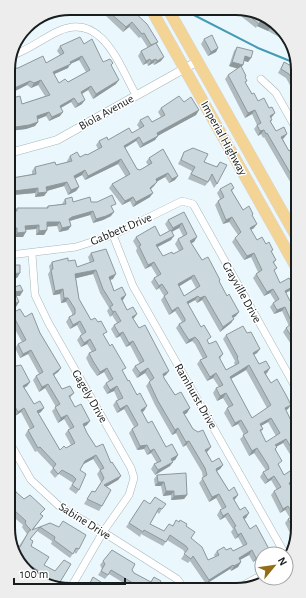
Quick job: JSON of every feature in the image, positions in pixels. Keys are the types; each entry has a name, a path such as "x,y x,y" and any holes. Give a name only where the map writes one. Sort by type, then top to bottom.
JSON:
{"main road":[{"name":"Imperial Highway","path":"155,15 291,258"},
{"name":"Imperial Highway","path":"171,15 291,227"}],"street":[{"path":"18,52 60,30 77,27 92,30 106,42 136,95"},
{"name":"Biola Avenue","path":"15,151 57,140 198,61"},
{"path":"261,79 276,93 291,120"},
{"name":"Gabbett Drive","path":"15,255 32,254 76,247 112,235 182,201"},
{"name":"Grayville Drive","path":"182,201 193,204 291,379"},
{"name":"Ramhurst Drive","path":"112,235 133,286 281,546"},
{"name":"Gagely Drive","path":"32,254 35,295 48,322 133,473 134,478 128,495 103,532 73,583"},
{"name":"Sabine Drive","path":"15,452 31,480 59,506 177,579 180,583"}],"building":[{"path":"112,15 137,15 147,24 158,42 151,45 144,33 142,34 132,22 126,27"},
{"path":"251,17 268,26 260,22 259,24"},
{"path":"212,35 218,48 211,52 204,39"},
{"path":"80,37 84,44 92,39 103,62 110,59 113,63 111,65 119,80 96,94 91,86 81,92 85,100 78,104 74,98 60,106 63,112 52,117 49,112 37,116 38,122 15,127 15,97 20,96 22,104 50,95 41,80 34,83 30,81 15,88 15,68 43,56 46,63 64,53 60,46","holes":["82,56 90,70 68,82 65,79 59,83 53,72 71,64 70,62"]},
{"path":"156,43 164,57 157,61 156,59 151,61 150,59 146,61 141,51"},
{"path":"237,47 253,51 251,58 245,56 243,65 232,62"},
{"path":"284,62 291,66 291,77 289,74 281,69"},
{"path":"241,66 246,76 247,81 245,82 252,94 254,93 258,101 264,98 269,108 272,107 275,113 270,116 272,120 270,121 276,131 284,127 287,134 281,137 289,151 291,149 291,174 267,133 266,134 264,130 260,131 257,125 261,123 255,110 248,113 228,75"},
{"path":"179,96 184,102 191,97 199,110 157,133 158,136 143,144 139,137 124,146 137,169 140,170 152,163 149,158 163,149 178,176 172,179 168,173 156,179 157,182 150,188 153,193 136,202 133,197 125,201 112,184 130,174 121,159 88,176 85,170 74,176 79,187 71,190 67,182 46,187 47,192 38,193 38,188 15,191 15,178 36,174 35,167 55,162 56,165 72,161 70,156 77,152 80,157 86,154 87,155 102,147 99,141 107,137 108,140 129,128 132,133 144,126 140,120 148,116 152,122 165,115 161,108"},
{"path":"193,148 208,154 204,162 217,167 220,162 227,165 217,184 212,174 208,182 191,174 195,167 181,160 184,152"},
{"path":"231,183 234,188 231,190 243,210 249,206 257,224 250,228 257,240 262,237 266,244 269,242 273,250 271,251 276,260 273,262 277,268 274,270 280,283 289,278 291,281 291,288 285,291 291,300 291,321 285,307 277,310 273,303 279,299 273,289 267,292 256,274 262,270 254,253 247,256 235,238 241,232 232,217 226,220 218,201 224,197 220,189"},
{"path":"112,195 116,204 111,206 114,212 96,219 93,211 72,217 69,219 71,226 62,228 60,222 47,222 47,230 39,231 39,225 25,226 26,232 17,233 17,228 15,228 15,211 17,211 17,208 48,208 48,206 66,204 65,199 72,197 73,202 90,197 91,202 97,202"},
{"path":"184,212 197,237 190,241 202,260 208,257 227,296 229,294 239,312 232,316 234,319 223,327 205,296 200,298 198,296 187,302 201,327 204,325 211,337 207,340 209,344 216,341 223,354 219,357 226,370 239,363 238,357 226,335 243,326 247,333 251,332 260,349 253,353 259,364 266,361 270,368 264,372 271,383 277,379 291,405 285,408 291,421 291,447 286,439 275,445 277,447 275,449 282,461 278,464 284,475 290,471 291,473 291,482 289,483 291,487 291,510 288,506 283,509 274,491 281,487 274,476 268,480 263,472 269,469 268,465 257,448 252,451 243,435 248,432 241,420 235,423 227,408 233,405 226,393 220,396 216,388 223,385 216,373 210,377 200,360 207,357 198,340 195,337 189,340 183,331 179,324 185,321 185,319 178,307 172,311 164,296 168,293 162,284 159,286 154,278 161,274 154,262 148,265 139,246 141,245 136,237 155,226 160,236 171,230 174,236 156,245 163,256 172,252 173,254 183,249 178,239 187,234 182,223 173,228 168,220","holes":["194,275 200,286 184,296 178,284","249,365 271,405 252,418 230,377","271,418 280,433 266,442 260,430 263,429 260,424"]},
{"path":"106,249 116,274 109,277 114,291 122,287 126,295 121,298 127,310 133,307 137,314 132,317 139,328 145,325 169,371 163,374 164,378 175,395 181,392 190,408 183,412 193,429 198,432 203,430 211,447 205,450 212,462 219,458 223,465 216,469 217,472 229,491 234,487 238,495 233,498 240,510 245,507 249,513 243,517 250,529 256,525 267,546 254,546 254,554 252,550 239,558 241,562 234,566 233,565 209,580 193,556 191,559 184,554 188,549 186,546 170,535 166,542 144,530 143,532 129,523 144,500 150,504 155,497 166,504 162,509 159,508 150,524 164,531 169,524 173,526 176,520 179,522 180,520 187,524 186,526 195,532 191,538 202,547 208,560 219,555 217,551 224,547 226,550 231,548 233,551 247,544 241,533 238,535 234,527 236,526 228,513 223,516 220,510 226,507 219,494 212,497 202,478 207,475 205,468 189,441 186,442 178,428 175,430 158,401 149,382 154,378 148,368 140,373 135,366 144,361 133,341 129,343 123,332 119,334 114,325 121,321 115,311 113,312 110,307 113,305 103,289 96,270 75,274 79,299 91,320 95,318 98,322 101,321 107,332 103,334 110,346 112,344 126,368 122,370 137,395 140,393 147,406 141,410 148,423 152,421 166,447 172,444 178,455 171,459 173,462 158,470 154,464 161,461 154,449 150,451 147,445 140,446 132,429 138,425 136,421 127,405 120,409 116,401 123,398 117,386 110,390 106,383 113,379 107,368 100,372 93,361 89,353 96,350 90,339 84,343 80,336 86,332 80,321 73,325 69,317 75,314 75,309 68,298 64,298 63,289 55,291 51,270 53,269 52,262 68,258 68,261 75,260 77,267 94,261 91,253"},
{"path":"15,265 20,265 20,273 15,274"},
{"path":"20,285 23,291 15,292 15,287"},
{"path":"15,293 19,302 15,303"},
{"path":"20,309 25,317 32,313 40,333 61,368 53,374 62,389 70,386 74,393 69,396 75,407 81,404 90,421 83,424 87,433 96,447 103,444 111,463 112,462 121,476 104,485 111,490 102,506 87,499 92,491 95,492 104,478 100,470 104,468 96,455 85,461 80,470 86,474 79,490 72,485 76,479 73,476 62,470 58,474 53,468 56,464 40,447 38,448 28,430 34,427 24,408 18,412 15,407 15,364 16,366 21,365 30,382 23,386 34,404 40,401 44,408 37,411 60,450 64,446 66,448 75,443 68,430 74,427 67,415 61,418 55,407 60,404 48,384 42,387 36,376 43,372 31,350 23,354 18,344 26,340 15,319 15,312"},
{"path":"291,324 291,336 286,328"},
{"path":"186,473 187,495 174,496 174,491 166,491 164,482 158,482 157,475"},
{"path":"15,490 24,499 30,495 45,509 40,514 43,516 32,530 50,523 59,527 63,521 86,535 79,549 76,548 73,554 54,540 55,537 40,527 30,539 33,541 31,546 49,557 44,565 55,571 64,560 71,564 60,582 41,575 42,573 31,566 24,558 18,545 20,547 31,530 25,523 26,521 15,511"},
{"path":"291,517 291,524 288,519"},
{"path":"112,550 135,564 132,570 134,573 151,582 154,577 161,581 160,583 133,583 111,570 108,575 101,571 105,564 103,561"},
{"path":"93,577 101,582 100,583 90,583"}],"waterway":[{"path":"194,15 258,48 290,61"}]}
